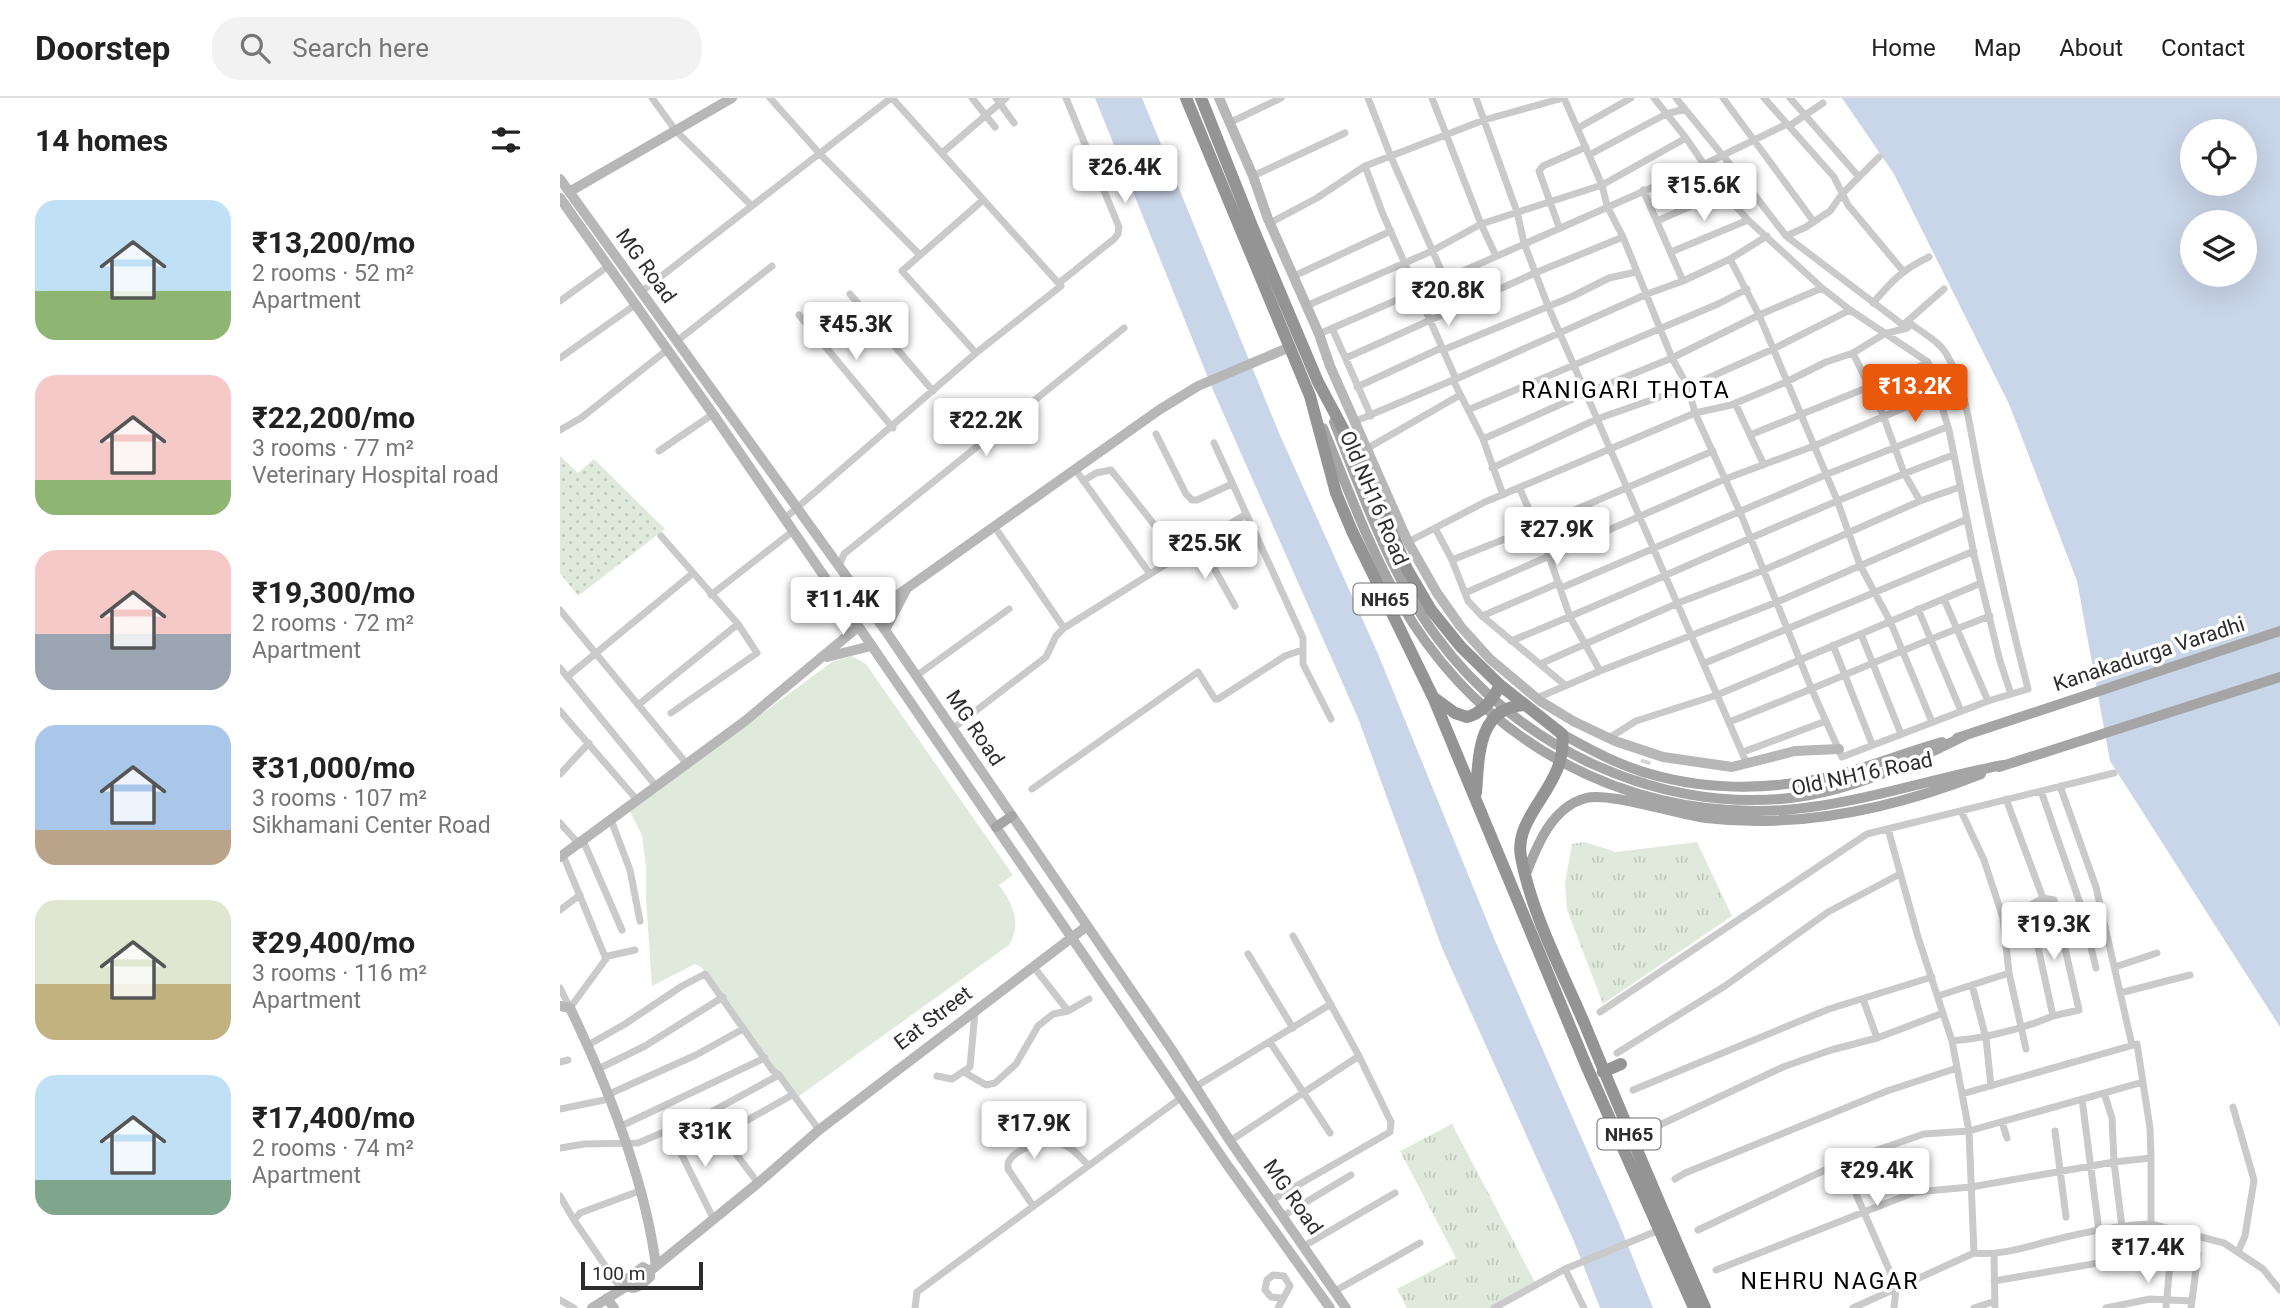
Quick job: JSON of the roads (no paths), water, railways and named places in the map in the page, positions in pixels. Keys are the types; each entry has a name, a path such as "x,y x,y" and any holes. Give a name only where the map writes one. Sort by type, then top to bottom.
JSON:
{"highway":[{"name":"NH65","path":"1186,98 1296,344 1370,478 1408,569 1431,610 1461,647 1500,685 1562,734 1563,744 1556,774 1522,833 1521,855 1542,923 1690,1287 1693,1308"},
{"name":"NH65","path":"1201,98 1296,344 1336,493 1433,697 1476,796 1654,1233 1705,1308"},
{"path":"1433,697 1455,713 1467,717 1482,710 1500,685"},
{"path":"1476,796 1480,754 1486,728 1500,712 1512,706 1524,705"},
{"path":"1502,860 1521,855"},
{"path":"1603,1072 1619,1058"}],"main road":[{"name":"Old NH16 Road","path":"1318,382 1379,533 1401,579 1436,636 1502,723 1529,743 1572,768 1597,780 1679,804 1750,811 1787,810 1824,804 2003,765"},
{"name":"Old NH16 Road","path":"1310,396 1376,555 1400,601 1432,649 1451,673 1484,699 1579,758 1632,779 1686,793 1728,798 1790,798 1869,780 1964,736"},
{"name":"Kanakadurga Varadhi","path":"1964,736 2280,631"},
{"path":"1526,874 1537,846 1549,827 1572,804 1588,798 1609,798 1707,818 1784,821 1828,816 1925,794 2003,765 2280,677"},
{"path":"1562,734 1616,762 1657,775 1713,785 1760,787 1827,778 1964,736"},
{"path":"996,827 1012,816"}],"street":[{"path":"652,98 676,131 752,206"},
{"path":"565,195 732,98"},
{"path":"769,98 820,155 920,255"},
{"path":"641,292 891,98 1061,286 976,354 784,519"},
{"path":"972,98 995,127"},
{"path":"1059,283 1114,239 1119,227 1066,98"},
{"path":"1219,98 1330,366 1408,542 1437,593 1461,627 1490,659 1537,698 1573,721 1647,756 1732,767 1795,751 1839,749"},
{"path":"1229,123 1281,98"},
{"path":"1368,98 1445,279"},
{"path":"1432,98 1496,256"},
{"path":"1476,98 1548,306 1747,764"},
{"path":"1270,223 1317,198 1365,166 1484,120 1563,98 1602,185 1607,206 1623,237 1672,358 1688,387 1695,413 1740,512 1748,537 1842,757 1988,701 2028,689 2011,625 1956,373 1939,344 1911,324 1884,334 1853,353 1826,362 1786,382 1735,403 1695,413 1503,495 1408,542"},
{"path":"1578,128 1631,98"},
{"path":"1654,98 1686,138 1723,192 1748,220 1822,288 1928,363 1939,393 1981,583 2011,694"},
{"path":"1676,98 1783,233 1905,327"},
{"path":"1723,98 1814,222"},
{"path":"1764,98 1833,177 1842,194 1903,271"},
{"path":"1790,98 1859,177"},
{"path":"942,153 1001,100 1014,123"},
{"path":"872,613 1159,410 1198,386 1261,361 1418,289 1703,165 1806,116 1823,103"},
{"path":"1559,227 1540,169 1587,151 1666,114 1685,109"},
{"path":"1253,176 1345,133"},
{"path":"1306,306 1432,251 1481,224 1602,185 1686,138"},
{"path":"1356,421 1647,294 1684,281 1768,237 1814,222 1830,211 1842,194 1879,158"},
{"path":"1365,166 1460,395 1483,439 1503,495"},
{"path":"1842,172 1851,167"},
{"name":"MG Road","path":"560,178 565,195 607,267 713,414 1227,1166 1330,1308"},
{"path":"1643,190 1684,281"},
{"path":"1657,221 1723,192"},
{"name":"MG Road","path":"565,195 641,292 885,630 1346,1308"},
{"path":"976,354 902,271 983,200"},
{"path":"1671,252 1748,220"},
{"path":"1293,276 1391,230"},
{"path":"1346,358 1535,273 1623,237"},
{"path":"1873,303 1903,271 1929,257"},
{"path":"1730,259 1759,315 1837,500 1860,565 1890,621 1932,722"},
{"path":"677,341 772,266"},
{"path":"560,301 607,267"},
{"path":"1357,387 1609,278 1636,272"},
{"path":"1483,439 1672,358 1759,315 1822,288"},
{"path":"1468,410 1661,329 1747,289"},
{"path":"1905,327 1944,289"},
{"path":"850,294 933,391"},
{"path":"560,358 635,305"},
{"path":"1492,468 1597,419 1688,387 1773,349 1850,310"},
{"path":"799,315 893,428"},
{"path":"1875,325 1893,318"},
{"path":"839,566 844,554 1125,328"},
{"path":"1332,328 1371,416"},
{"path":"560,430 580,418 667,350"},
{"path":"1853,353 1883,415 1904,473 1920,502"},
{"path":"1750,435 1928,363"},
{"path":"1465,593 1725,479 1814,446 1939,393"},
{"path":"1368,448 1460,395"},
{"path":"1735,403 1764,465"},
{"path":"659,451 713,414"},
{"path":"1482,616 1947,427"},
{"path":"1156,434 1186,494 1192,500 1232,484"},
{"path":"1214,443 1303,638 1303,664 1331,719"},
{"path":"1452,560 1713,450"},
{"path":"1511,641 1748,537 1953,455"},
{"path":"1075,469 1150,574"},
{"path":"1083,481 1096,472 1111,470 1178,556"},
{"path":"1540,664 1678,603 1960,487"},
{"path":"1520,489 1549,556 1570,617 1600,671"},
{"path":"952,729 1045,657 1056,636 1064,628 1245,514"},
{"path":"1537,698 1777,602 1967,519"},
{"path":"994,526 1064,628"},
{"path":"1435,528 1452,560 1468,601 1482,616 1565,685"},
{"path":"711,595 793,531"},
{"path":"661,537 738,624 757,653 671,713"},
{"path":"1200,543 1235,606"},
{"path":"1705,663 1974,551"},
{"path":"567,677 692,574"},
{"path":"1608,738 1636,721 1717,695 1981,583"},
{"path":"885,630 908,586"},
{"path":"1944,599 1959,628 1988,701"},
{"path":"916,676 1009,609"},
{"path":"1918,609 1961,711"},
{"path":"560,610 687,764"},
{"path":"1729,722 1990,616"},
{"path":"638,705 738,624"},
{"path":"606,959 562,856 687,764 823,658 858,627"},
{"path":"1861,634 1901,734"},
{"path":"1833,645 1872,744"},
{"path":"823,658 871,646"},
{"path":"1032,789 1198,672 1215,699 1218,699 1285,656 1302,650"},
{"path":"560,668 656,786"},
{"path":"560,711 637,800"},
{"path":"1743,752 1826,721"},
{"path":"560,774 589,743"},
{"path":"1600,1012 1867,834 2114,773"},
{"path":"2060,786 2096,887 2132,1045"},
{"path":"2041,791 2081,906 2096,968"},
{"path":"2006,799 2043,898"},
{"path":"1961,811 1984,860 2003,918 2009,973 2026,1049"},
{"path":"611,820 630,870 640,921"},
{"path":"560,823 579,844 585,845 622,930"},
{"path":"1888,829 1917,937 1952,1041 1969,1131 1974,1253"},
{"path":"1619,1058 1828,912 1900,874"},
{"path":"560,910 580,895"},
{"path":"1952,1041 1986,1038 2080,1010 2054,900 2043,898 2029,906 2053,1016"},
{"name":"Eat Street","path":"624,1287 635,1289 650,1278 653,1269 818,1130 1087,926"},
{"path":"1272,1200 1390,1132 1391,1122 1359,1056 1293,936"},
{"path":"565,1007 608,956 635,950"},
{"path":"2115,967 2157,953"},
{"path":"1248,954 1293,1028"},
{"path":"1033,966 1068,1011"},
{"path":"1938,996 2009,973"},
{"path":"588,1045 702,974 709,978 818,1130"},
{"path":"2120,993 2190,975"},
{"path":"1633,1090 1829,1009 1932,977"},
{"path":"1972,985 1986,1038 1991,1086"},
{"path":"560,988 565,1007 588,1045 598,1069 642,1190 651,1224 653,1269"},
{"path":"598,1069 645,1046 723,997"},
{"path":"964,1072 986,1085 995,1083 1016,1064 1038,1026 1053,1014 1068,1011 1089,999"},
{"path":"1863,999 1877,1038"},
{"path":"1195,1087 1331,1004"},
{"path":"937,1076 953,1079 970,1067 975,1012"},
{"path":"1649,1130 1783,1067 1877,1038 1943,1013"},
{"path":"560,1109 608,1098 744,1029"},
{"path":"1270,1042 1330,1133"},
{"path":"1962,1094 2137,1044 2150,1128 2151,1224"},
{"path":"1230,1141 1359,1056"},
{"path":"619,1127 765,1058"},
{"path":"1675,1179 1685,1172 1887,1091 1957,1068"},
{"path":"560,1148 584,1144 638,1143 711,1112 779,1076"},
{"path":"1698,1230 1842,1162 1924,1134 1969,1131 2143,1082"},
{"path":"2104,1093 2112,1118 2122,1227"},
{"path":"680,1149 723,1133 792,1095"},
{"path":"915,1308 917,1292 1182,1097"},
{"path":"2082,1099 2099,1231"},
{"path":"2233,1107 2254,1181 2245,1236 2238,1252"},
{"path":"711,1112 733,1150 758,1183"},
{"path":"2002,1122 2007,1138"},
{"path":"670,1131 714,1220"},
{"path":"2055,1131 2066,1217"},
{"path":"1033,1206 1008,1169 1007,1163 1015,1152 1056,1142 1070,1147 1088,1165"},
{"path":"1716,1270 1863,1210 1915,1192 1971,1187 2151,1158"},
{"path":"1842,1162 1896,1289 1894,1308"},
{"path":"1283,1216 1351,1175"},
{"path":"575,1220 580,1213 642,1190"},
{"path":"1304,1246 1395,1193"},
{"path":"560,1196 624,1287 592,1308"},
{"path":"1853,1308 1974,1253 1994,1255 2099,1231 2151,1224 2224,1243 2263,1269 2279,1285"},
{"path":"1494,1308 1568,1268 1654,1233"},
{"path":"1335,1291 1420,1243"},
{"path":"1994,1281 2133,1257 2171,1252 2198,1254 2192,1305 2166,1304 2150,1299 2106,1308"},
{"path":"2166,1304 2171,1252"},
{"path":"1974,1308 1995,1304 1994,1255"},
{"path":"1568,1268 1584,1308"},
{"path":"607,1298 614,1308"},
{"path":"560,1300 574,1308"}],"water":[{"path":"1095,98 1142,98 1279,433 1378,654 1496,943 1618,1221 1653,1308 1600,1308 1573,1239 1442,948 1358,718 1213,390"},
{"path":"1842,98 2280,98 2280,1027 2110,761 2077,581 2009,404 1894,174"}],"tunnel":[{"path":"1641,778 1646,760"}],"district":[{"name":"RANIGARI THOTA","path":"1626,390"},
{"name":"NEHRU NAGAR","path":"1830,1281"}]}
